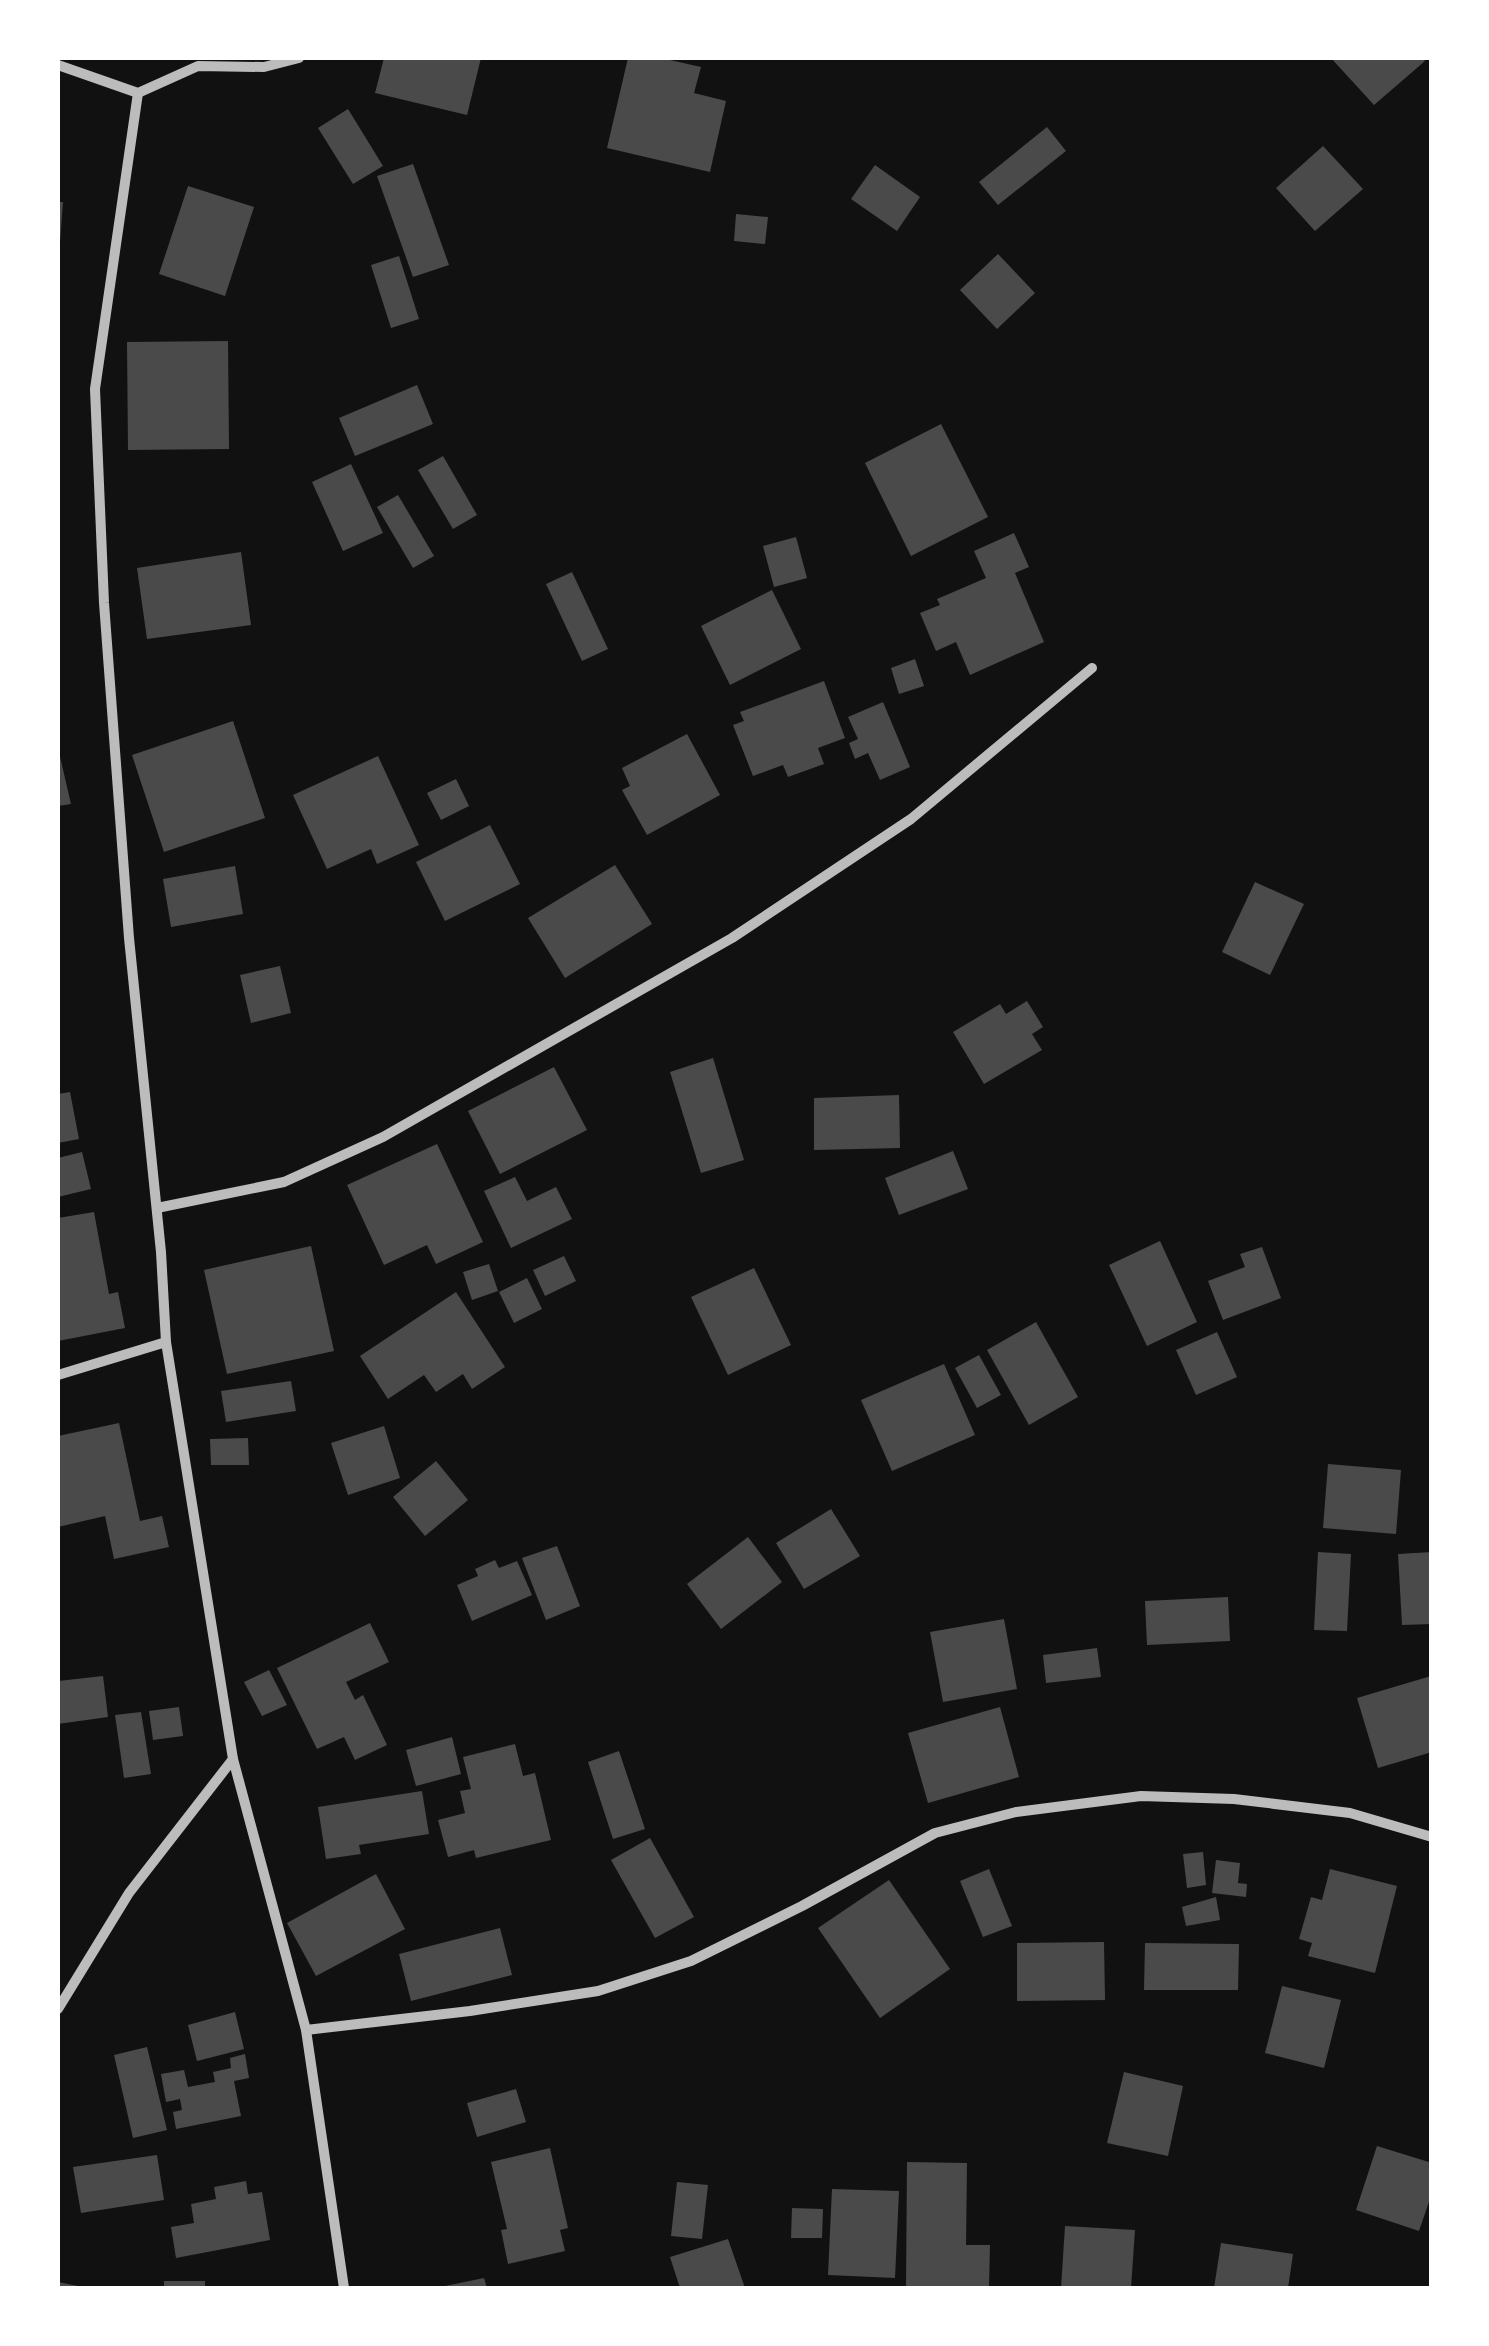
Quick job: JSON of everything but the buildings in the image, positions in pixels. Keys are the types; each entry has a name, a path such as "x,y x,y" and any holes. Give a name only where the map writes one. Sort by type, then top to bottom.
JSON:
{"street":[{"path":"58,65 138,92 198,66 264,67 298,58"},
{"path":"138,92 95,388 104,602 166,1342 233,1759 306,2030 344,2288"},
{"path":"157,1208 284,1182 383,1137 732,938 911,819 1092,668"},
{"path":"58,1376 166,1342"},
{"path":"58,2009 128,1893 233,1759"},
{"path":"306,2030 598,1991 691,1961 935,1833 1016,1812 1141,1796 1234,1798 1350,1813 1432,1837"}]}
